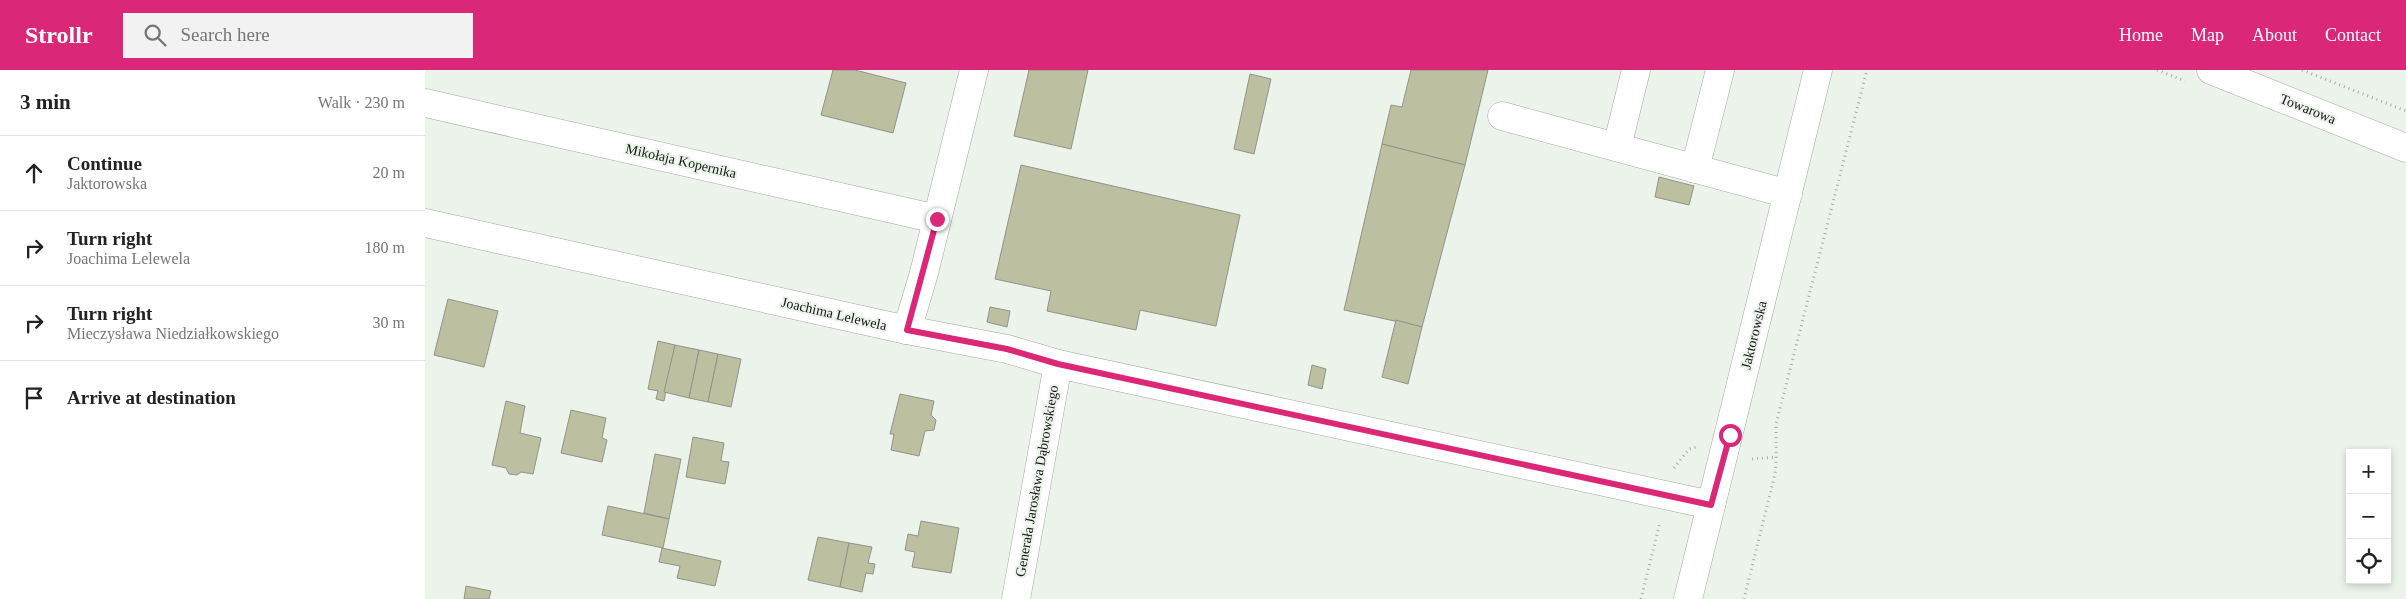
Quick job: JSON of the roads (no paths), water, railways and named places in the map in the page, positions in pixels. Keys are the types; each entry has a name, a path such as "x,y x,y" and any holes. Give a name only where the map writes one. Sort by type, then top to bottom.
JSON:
{"street":[{"path":"907,330 974,70"},
{"path":"1617,147 1636,70"},
{"path":"1695,168 1720,70"},
{"name":"Jaktorowska","path":"1688,599 1818,70"},
{"name":"Towarowa","path":"2211,70 2406,148"},
{"name":"Mikołaja Kopernika","path":"425,102 937,219"},
{"path":"1502,116 1788,194"},
{"name":"Joachima Lelewela","path":"425,223 907,330 1007,349 1058,364 1711,505"},
{"name":"Generała Jarosława Dąbrowskiego","path":"1016,599 1058,364"}]}
